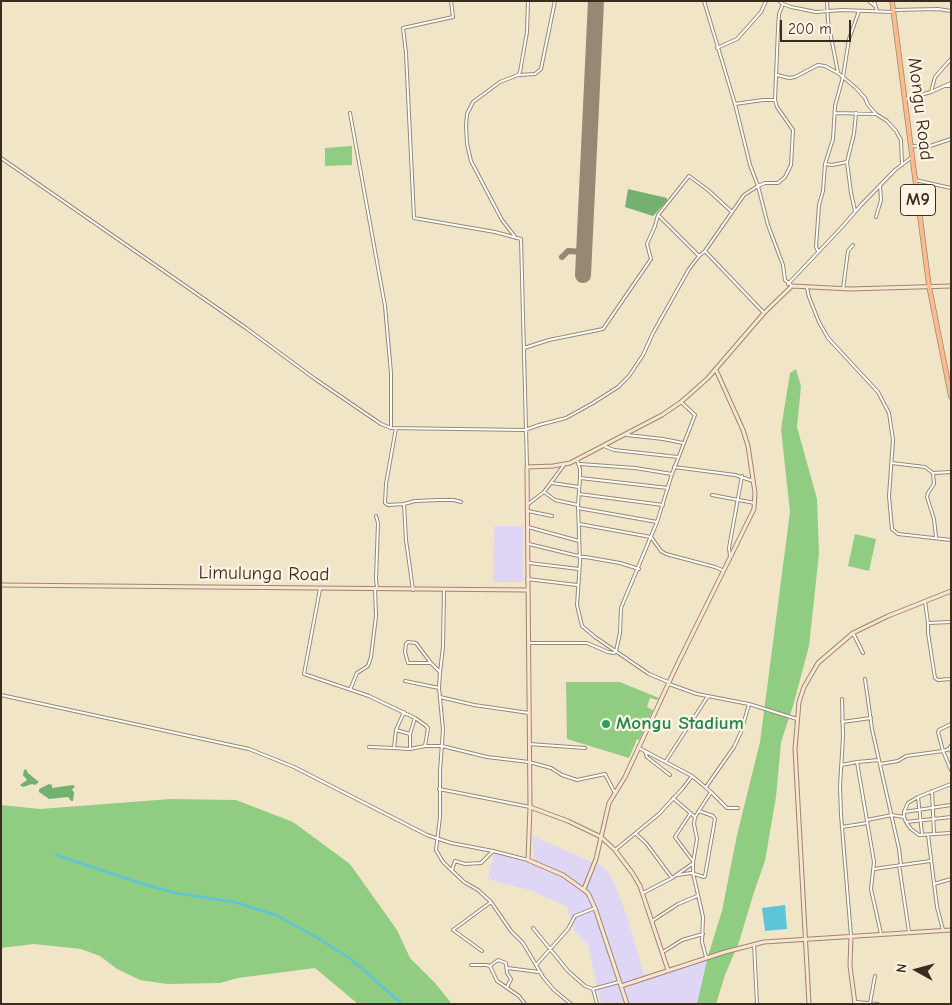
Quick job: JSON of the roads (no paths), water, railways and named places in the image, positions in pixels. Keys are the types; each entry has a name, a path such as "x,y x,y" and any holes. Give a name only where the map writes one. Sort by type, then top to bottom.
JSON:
{"main road":[{"name":"Mongu Road","path":"892,1 929,286 951,397"},
{"path":"627,1004 596,908 591,898 584,889 563,875 528,860 530,807 527,466 564,465 578,462 681,402 716,369 790,285 843,289 951,286"},
{"path":"584,889 596,859 606,815 614,793 625,777 723,570 752,516 755,503 754,482 745,437 716,369"},
{"name":"Limulunga Road","path":"1,585 527,590"},
{"path":"809,1004 795,759 799,702 809,676 824,657 853,633 888,616 951,590"},
{"path":"530,807 560,818 601,837 615,850 633,874 643,893 668,970"},
{"path":"620,984 754,944 780,940 951,930"},
{"path":"850,936 850,966 855,1003"}],"street":[{"path":"451,1 453,17 403,28 414,218 521,239 527,466"},
{"path":"518,75 521,70 527,32 528,1"},
{"path":"516,238 502,220 471,161 467,144 466,126 468,110 473,102 500,82 518,75 535,74 541,69 556,1"},
{"path":"704,1 735,104 768,226 783,266 785,280 790,285 855,211 880,185 913,157"},
{"path":"717,48 737,39 761,12 766,1"},
{"path":"779,1 783,4 807,10 827,12 938,9 951,11"},
{"path":"827,1 827,12 838,73"},
{"path":"869,1 875,7"},
{"path":"874,1 877,11"},
{"path":"1,158 381,424 391,428 525,430 566,418 620,385 644,355 653,333 689,269 705,251 744,195 765,183 778,183 785,177 790,165 793,130 777,107 776,100 779,14 783,4"},
{"path":"818,251 816,247 818,212 823,191 825,164 833,139 836,100 843,77 849,39 859,10"},
{"path":"931,92 935,77 951,59"},
{"path":"777,75 789,78 794,77 818,64 838,73 865,98 876,114 887,122 899,136 902,146 902,165"},
{"path":"905,100 943,86 951,85"},
{"path":"735,104 776,100"},
{"path":"350,113 385,306 390,374 391,428"},
{"path":"835,113 876,114"},
{"path":"855,211 847,162 854,134 856,114"},
{"path":"911,146 927,146 951,138"},
{"path":"825,164 832,165 847,162"},
{"path":"524,348 542,341 603,329 652,259 647,244 658,215 689,176 732,212"},
{"path":"915,180 951,188"},
{"path":"876,216 881,200 880,185"},
{"path":"658,215 699,256"},
{"path":"843,289 848,251 852,245"},
{"path":"705,251 764,313"},
{"path":"807,286 812,306 828,338 882,397 891,420 893,440 889,496 892,530 898,534 951,540"},
{"path":"616,651 620,633 621,608 639,569 663,505 674,467 695,415 681,402"},
{"path":"396,428 386,484 385,503 388,505 439,500 461,502"},
{"path":"624,434 628,436 663,438 683,443"},
{"path":"604,446 614,450 678,457"},
{"path":"672,474 578,462 580,478 578,494 580,556 578,612 582,626 649,674 669,683 708,696 749,704 797,719"},
{"path":"892,463 925,467 933,473 951,472"},
{"path":"528,505 544,492 564,465"},
{"path":"674,467 742,476 754,482"},
{"path":"933,473 934,484 927,498 934,520 936,538"},
{"path":"730,556 742,476"},
{"path":"580,478 668,488"},
{"path":"551,483 579,488"},
{"path":"544,492 555,500 657,522"},
{"path":"578,494 663,505"},
{"path":"712,495 755,503"},
{"path":"404,504 406,540 413,590"},
{"path":"528,512 552,516"},
{"path":"350,690 357,673 368,666 371,657 376,616 378,523 376,516"},
{"path":"579,524 650,537 661,551 666,554 723,570"},
{"path":"528,527 579,541"},
{"path":"527,544 620,563 639,569"},
{"path":"528,563 579,569"},
{"path":"527,579 578,585"},
{"path":"320,588 304,674 369,696 415,718 428,728 425,746"},
{"path":"444,590 444,638 439,688 442,717 439,788 440,817 436,850 440,859 464,882 478,890 491,902 522,943 539,972 554,990 571,1004"},
{"path":"925,601 935,678 938,680 951,679"},
{"path":"928,623 951,622"},
{"path":"853,633 863,654"},
{"path":"431,663 408,663 405,652 406,644 408,642 416,644 440,672"},
{"path":"528,643 587,643 608,652 614,653 616,651"},
{"path":"865,679 871,718 899,849 910,932"},
{"path":"405,681 439,688"},
{"path":"1,695 249,749 294,767 400,822 438,839 528,860"},
{"path":"666,761 708,696"},
{"path":"440,697 474,705 529,713"},
{"path":"842,699 840,786 850,936"},
{"path":"706,787 734,747 741,732 749,704"},
{"path":"394,748 396,730 404,712"},
{"path":"410,749 410,734 415,718"},
{"path":"842,722 871,718"},
{"path":"951,724 938,731 943,751 951,770"},
{"path":"396,730 410,734"},
{"path":"529,744 585,748"},
{"path":"841,765 857,762 898,761 906,756 950,750 951,745"},
{"path":"368,746 410,749 425,746 442,746 486,757 529,762 553,768 562,775 577,780 605,774 614,793"},
{"path":"639,748 692,776 727,808 738,808"},
{"path":"645,751 647,757 670,775"},
{"path":"857,762 874,862 871,890 881,934"},
{"path":"615,850 659,814 692,776"},
{"path":"951,784 918,797 908,803 904,812 906,822 917,834 951,833"},
{"path":"439,788 530,807"},
{"path":"932,791 934,835"},
{"path":"706,959 703,946 703,917 693,873 697,839 694,824 698,811 711,792"},
{"path":"918,797 922,835"},
{"path":"673,798 695,817"},
{"path":"904,812 951,805"},
{"path":"677,875 693,873 705,876 715,822 713,816 698,811"},
{"path":"690,814 675,837 693,862"},
{"path":"842,827 892,815 904,817"},
{"path":"906,822 951,817"},
{"path":"687,821 694,824"},
{"path":"635,834 644,840 672,878"},
{"path":"928,835 930,861 942,930"},
{"path":"452,870 456,861 465,864 480,863 492,851"},
{"path":"874,869 930,861"},
{"path":"643,893 677,875 693,862"},
{"path":"934,884 951,879"},
{"path":"652,921 678,904 697,896"},
{"path":"482,951 453,930 491,902"},
{"path":"535,966 568,929 575,916 596,908"},
{"path":"533,928 572,975 585,986 593,989 620,984"},
{"path":"663,952 682,940 703,934"},
{"path":"754,944 757,1004"},
{"path":"471,965 490,966 498,960 506,963 507,973 511,979 507,987"},
{"path":"490,966 497,981 519,996 525,1004"},
{"path":"507,968 539,972"},
{"path":"870,1003 875,976"},
{"path":"593,989 597,1004"},
{"path":"855,1003 878,1004"}],"water":[{"path":"785,905 787,929 765,931 762,908"}],"waterway":[{"path":"56,855 143,884 176,893 234,902 276,915 318,938 352,960 402,1004"}],"place":[{"name":"Mongu Stadium","path":"606,724"}]}
